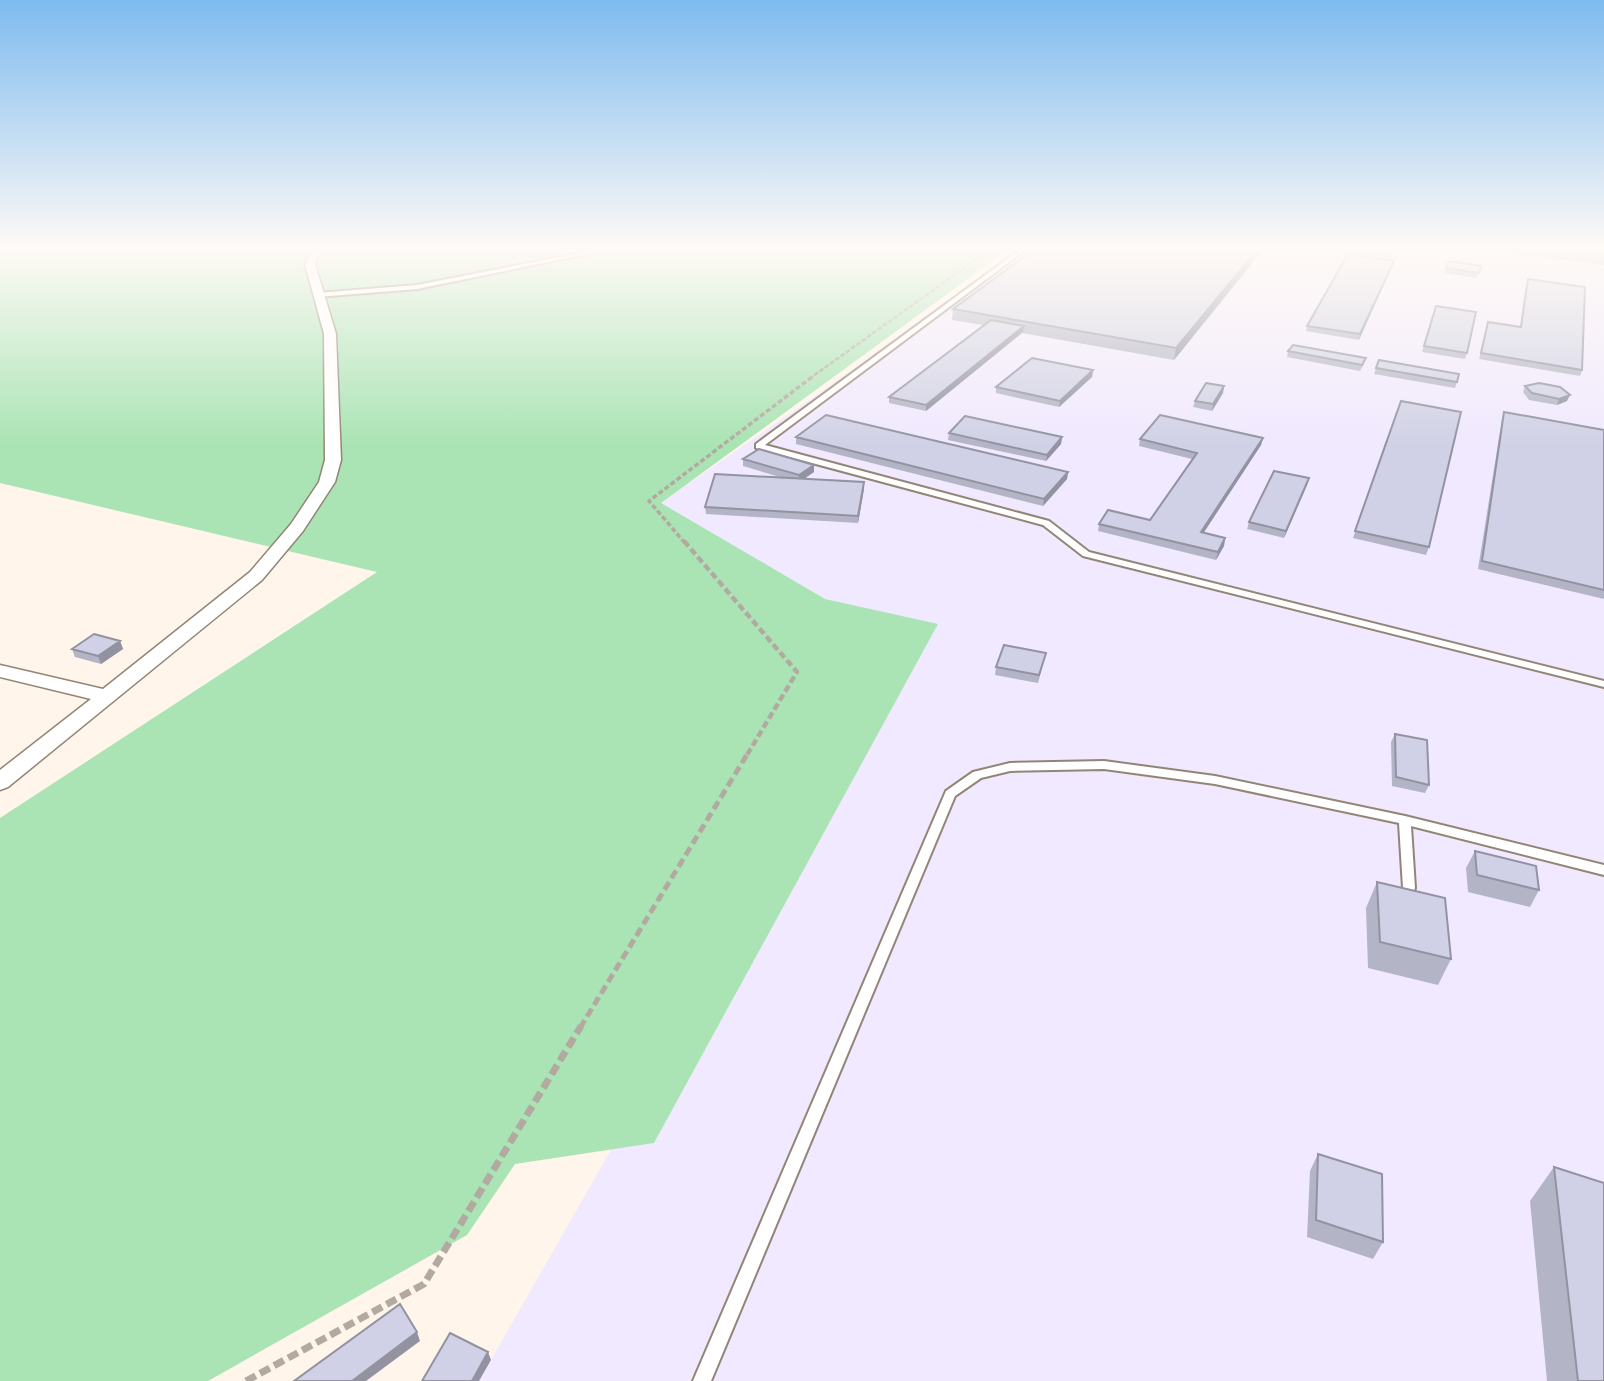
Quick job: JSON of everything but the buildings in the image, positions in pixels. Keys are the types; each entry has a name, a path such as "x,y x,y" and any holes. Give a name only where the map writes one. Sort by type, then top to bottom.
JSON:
{"street":[{"path":"0,782 256,576 297,527 327,482 333,460 330,334 324,315"},
{"path":"0,671 108,697"}],"lane":[{"path":"935,315 759,446 1046,523 1086,554 1604,684"},
{"path":"702,1381 950,794 976,775 1010,767 1104,765 1215,780 1405,820 1604,870"},
{"path":"1405,820 1409,888"}],"path":[{"path":"246,1381 424,1284 797,673"}],"shaded area":[{"path":"926,315 1604,315 1604,1381 479,1381 612,1148 654,1143 937,625 825,599 660,503 827,388"}],"green space":[{"path":"0,315 918,315 661,503 825,599 938,624 654,1143 515,1164 467,1235 208,1381 0,1381 0,818 377,572 0,483"}]}
